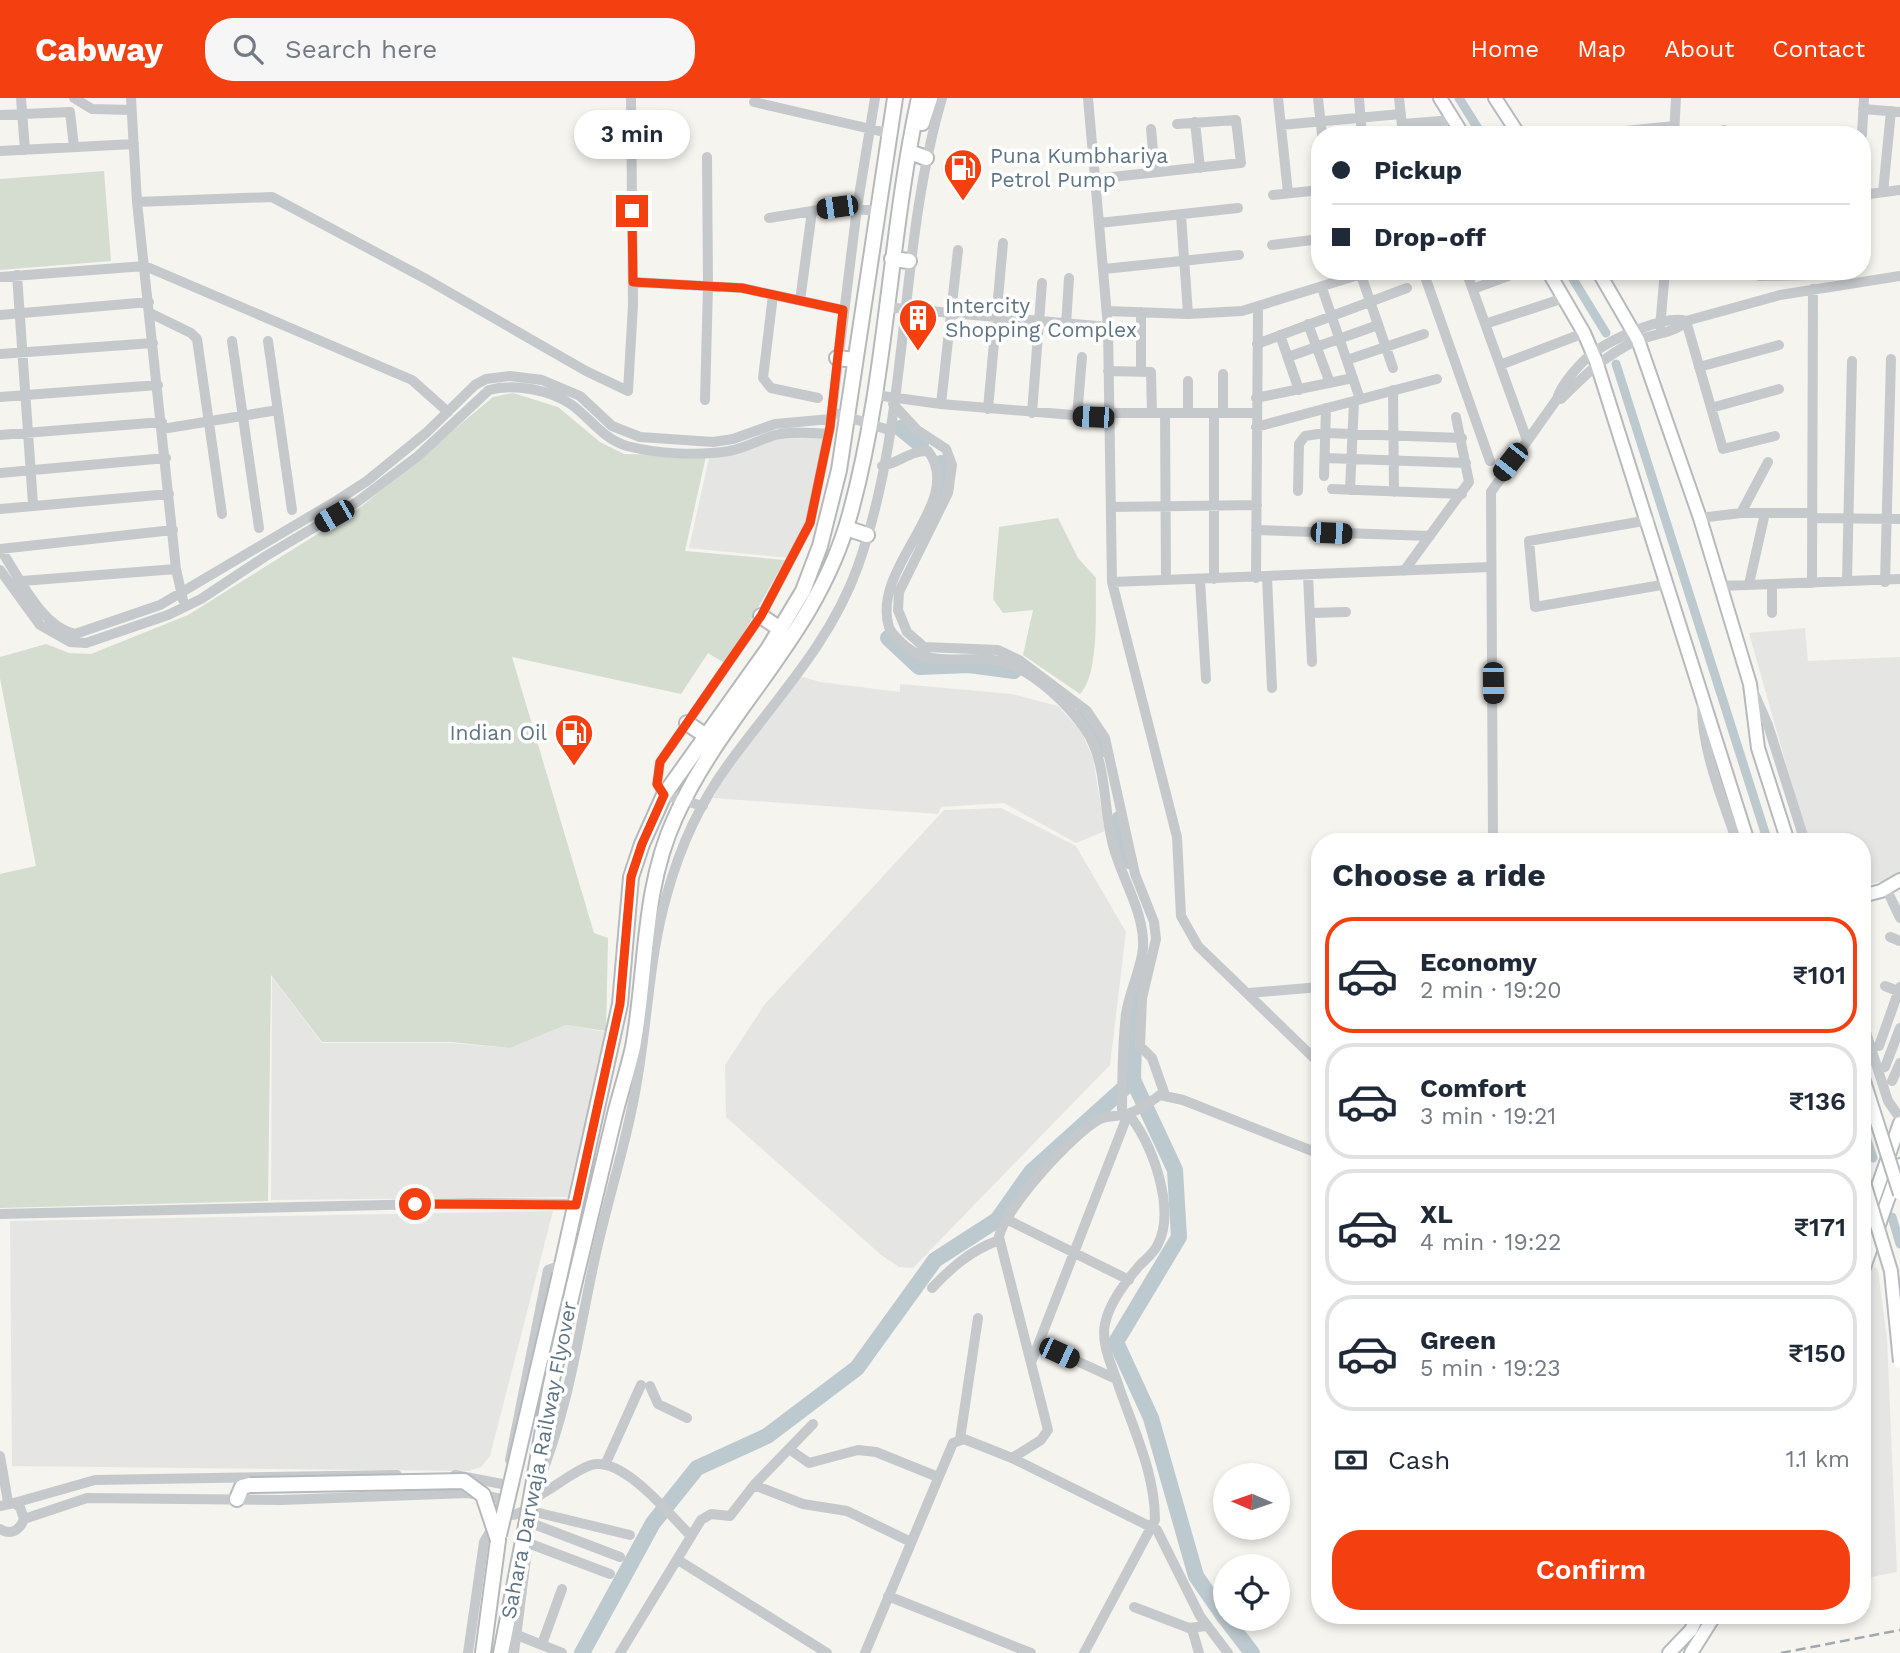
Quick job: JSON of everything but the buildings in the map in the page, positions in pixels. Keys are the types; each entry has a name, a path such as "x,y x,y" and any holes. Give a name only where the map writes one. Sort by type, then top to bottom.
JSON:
{"highway":[{"name":"Sahara Darwaja Railway Flyover","path":"483,1653 498,1540 620,1004 631,877 642,844 664,795 780,629 803,591 828,515 848,417 895,98"},
{"path":"908,154 919,98"},
{"path":"908,154 930,98"},
{"name":"Sahara Darwaja Railway Flyover","path":"501,1653 551,1384 574,1285 585,1269 632,1049 643,948 654,885 673,821 682,803 818,599 846,528 875,395 908,154"},
{"path":"908,154 926,158"},
{"path":"892,259 909,261"},
{"path":"837,358 855,360"},
{"path":"813,510 828,515"},
{"path":"846,528 867,535"},
{"path":"761,616 780,629"},
{"path":"687,723 706,736"},
{"path":"237,1499 242,1487 250,1485 464,1481 490,1497 498,1540"}],"main road":[{"path":"1440,98 1458,126"},
{"path":"1495,98 1513,126"},
{"path":"1553,280 1595,358 1649,520 1745,833"},
{"path":"1603,280 1636,336 1700,518 1750,684 1758,748 1785,833"},
{"path":"1871,894 1900,880"},
{"path":"1871,1102 1900,1194"},
{"path":"1871,1199 1900,1121"},
{"path":"1871,1249 1900,1165"},
{"path":"1871,1205 1891,1271 1900,1362"},
{"path":"1669,1653 1694,1624"},
{"path":"1691,1653 1709,1624"}],"street":[{"path":"21,98 25,150"},
{"path":"55,98 56,112"},
{"path":"74,98 89,102 131,104 138,202 176,569 185,608"},
{"path":"138,202 272,197 426,279 586,371 628,391 633,282 631,98"},
{"path":"703,806 682,803 664,795 657,784 660,762 761,616 810,523 832,416 843,310 875,98"},
{"path":"514,1653 532,1501 567,1396 585,1269 636,1087 655,950 666,895 684,844 703,806 727,765 814,652 846,594 867,535 890,430 909,261 926,158 942,98"},
{"path":"1088,98 1108,327 1112,582 1177,837 1181,916 1198,946 1311,1055"},
{"path":"1278,98 1288,193"},
{"path":"1318,98 1321,126"},
{"path":"1359,98 1361,126"},
{"path":"1399,98 1402,124"},
{"path":"1674,126 1676,98"},
{"path":"754,102 888,133"},
{"path":"1863,126 1864,104 1895,111 1884,192"},
{"path":"0,115 72,113 74,147"},
{"path":"1281,125 1361,118 1402,124 1454,120"},
{"path":"1094,178 1241,163 1239,122 1231,119 1177,124"},
{"path":"1438,121 1441,126"},
{"path":"1195,122 1200,167"},
{"path":"1151,129 1155,172"},
{"path":"0,151 134,144"},
{"path":"705,400 707,157"},
{"path":"1871,194 1900,190"},
{"path":"1273,195 1311,191"},
{"path":"769,218 812,211 857,208 877,211"},
{"path":"1099,223 1238,208"},
{"path":"800,301 812,211"},
{"path":"1181,215 1188,314"},
{"path":"1272,245 1311,240"},
{"path":"988,409 1003,243"},
{"path":"941,404 958,250"},
{"path":"1104,269 1239,255"},
{"path":"0,276 145,266 412,380 448,412"},
{"path":"17,275 33,504"},
{"path":"1871,277 1900,276"},
{"path":"1066,325 1069,278"},
{"path":"1107,311 1188,314 1258,309 1343,280"},
{"path":"1361,280 1393,368"},
{"path":"1426,280 1490,461"},
{"path":"1470,280 1527,440"},
{"path":"1473,289 1497,280"},
{"path":"1660,328 1664,280"},
{"path":"1790,280 1791,293"},
{"path":"1493,833 1490,492 1557,399 1561,399 1595,358 1636,336 1660,328 1680,327 1686,321 1838,280"},
{"path":"633,282 742,288 843,310"},
{"path":"1032,413 1042,283"},
{"path":"1322,288 1353,377 1357,400 1352,434 1350,490"},
{"path":"1257,344 1407,288"},
{"path":"1812,583 1813,289"},
{"path":"773,295 763,378 771,388 818,398"},
{"path":"1485,324 1564,298"},
{"path":"885,307 1039,323 1108,327"},
{"path":"0,315 150,308 195,335 222,514"},
{"path":"1258,309 1256,530 1272,688"},
{"path":"1141,313 1141,370"},
{"path":"1686,321 1723,449 1775,436"},
{"path":"1308,324 1330,383"},
{"path":"1287,357 1378,325"},
{"path":"1500,365 1584,333"},
{"path":"1347,360 1424,334"},
{"path":"1280,335 1299,390"},
{"path":"232,341 259,528"},
{"path":"268,341 292,510"},
{"path":"0,354 153,343"},
{"path":"1699,367 1779,345"},
{"path":"1077,417 1082,357"},
{"path":"1885,582 1891,359"},
{"path":"1847,581 1852,361"},
{"path":"1108,371 1151,372 1152,413"},
{"path":"1214,579 1214,506 1223,374"},
{"path":"173,530 0,549 50,620 65,632 75,634 125,619 181,594 247,551 367,481 448,412 475,385 497,376 542,380 580,396 612,426 640,437 713,442 733,439 775,424 832,416 848,417 890,430"},
{"path":"1256,398 1353,377"},
{"path":"1256,427 1437,379"},
{"path":"1188,381 1188,413"},
{"path":"0,397 158,385"},
{"path":"0,570 40,625 70,642 86,643 106,637 185,608 357,502 418,456 489,390 500,387 526,389 562,400 609,439 644,449 721,452 776,435 828,434"},
{"path":"1393,390 1394,492"},
{"path":"1711,408 1779,390"},
{"path":"875,395 893,401 1077,417 1152,413 1256,413"},
{"path":"893,401 917,430 946,449 952,466 948,493 899,593 898,610 907,632 924,647 998,650 1020,660 1087,711 1105,738 1135,874 1154,922 1156,939 1142,998 1140,1046 1152,1058 1163,1095"},
{"path":"1324,476 1326,408"},
{"path":"0,435 209,422 278,410"},
{"path":"1165,413 1166,580"},
{"path":"1404,571 1462,494 1468,482 1456,417"},
{"path":"1298,491 1301,439 1325,433 1461,438"},
{"path":"882,466 896,464 916,450 928,450 936,461 939,481 932,503 888,590 885,610 890,630 908,648 929,658 1008,664 1042,685 1065,705 1094,744 1114,850 1142,926 1143,949 1126,1013 1122,1060 1127,1114 1031,1363"},
{"path":"0,473 166,458"},
{"path":"1325,458 1466,463"},
{"path":"1741,513 1768,462"},
{"path":"1332,489 1462,494"},
{"path":"0,509 169,494"},
{"path":"1111,507 1257,505"},
{"path":"1749,584 1765,513"},
{"path":"1700,518 1765,513 1900,519"},
{"path":"1649,520 1528,541 1535,607 1667,584"},
{"path":"1256,530 1430,536"},
{"path":"1112,582 1491,567"},
{"path":"22,580 176,569"},
{"path":"1308,575 1312,662"},
{"path":"1720,586 1885,582 1900,579"},
{"path":"1199,580 1206,679"},
{"path":"1772,584 1772,612"},
{"path":"1310,613 1346,612"},
{"path":"1750,684 1768,725 1802,833"},
{"path":"1702,692 1702,717 1716,779 1734,833"},
{"path":"1886,888 1900,918"},
{"path":"1879,1046 1899,990 1885,986"},
{"path":"1249,993 1311,988"},
{"path":"1885,1067 1900,1028"},
{"path":"1871,1048 1888,1101 1900,1121"},
{"path":"1892,1082 1900,1063"},
{"path":"1012,1458 1041,1440 1048,1430 999,1240 1000,1228 1036,1179 1091,1125 1108,1116 1127,1114 1163,1095 1311,1151"},
{"path":"1084,1653 1153,1527 1155,1497 1107,1354 1105,1325 1116,1297 1158,1244 1164,1215 1153,1154 1143,1131 1127,1114"},
{"path":"0,1214 460,1203 576,1205"},
{"path":"1006,1219 1129,1280"},
{"path":"1871,1239 1873,1244"},
{"path":"932,1288 958,1261 974,1250 999,1240"},
{"path":"490,1497 504,1482 548,1270 561,1269"},
{"path":"960,1439 978,1318"},
{"path":"1040,1344 1116,1380"},
{"path":"605,1465 646,1385 658,1404 687,1418"},
{"path":"620,1653 678,1560 690,1535 706,1515 730,1516 754,1485 813,1424"},
{"path":"865,1653 953,1443 960,1439 1012,1458 1153,1527 1164,1542 1206,1626 1228,1653"},
{"path":"789,1449 809,1463 858,1450 876,1452 938,1477"},
{"path":"0,1456 7,1504"},
{"path":"1,1533 17,1530 24,1519 87,1498 490,1497 502,1509 520,1515 532,1501 591,1465 605,1465 627,1472 690,1535"},
{"path":"7,1504 95,1480 466,1475 504,1482 523,1479 532,1501 630,1535"},
{"path":"754,1485 803,1504 847,1511 911,1542"},
{"path":"7,1504 20,1507 24,1519"},
{"path":"468,1653 484,1542 502,1509"},
{"path":"531,1523 620,1557"},
{"path":"528,1543 610,1574"},
{"path":"678,1560 827,1653"},
{"path":"542,1644 562,1589"},
{"path":"888,1595 1031,1653"},
{"path":"1134,1607 1192,1629 1206,1626"},
{"path":"1192,1629 1199,1653"},
{"path":"517,1635 562,1653"}],"shaded area":[{"path":"104,171 111,261 0,270 0,179"},
{"path":"513,393 558,407 600,442 624,454 706,456 685,551 785,560 726,664 708,653 681,694 512,657 594,933 608,938 606,1031 566,1025 510,1048 451,1042 322,1042 271,975 268,1201 0,1208 0,874 36,866 0,678 0,657 46,644 69,653 91,654 188,615 362,506 493,397"},
{"path":"824,436 808,522 789,558 689,548 709,458 777,437"},
{"path":"1058,518 1078,558 1096,578 1094,656 1091,672 1080,694 1023,655 1033,610 1003,613 993,599 999,527"},
{"path":"1805,628 1808,661 1900,657 1900,874 1894,878 1871,884 1871,833 1805,833 1749,633"},
{"path":"800,676 820,682 900,692 900,684 1012,694 1058,706 1081,731 1093,758 1105,831 1076,843 1004,803 941,807 938,814 713,798 729,768"},
{"path":"1001,808 1076,846 1126,932 1110,1065 913,1268 899,1267 880,1254 726,1117 725,1065 765,1004 944,810"},
{"path":"272,977 322,1043 451,1043 510,1048 566,1025 606,1032 568,1197 271,1200"},
{"path":"553,1211 490,1456 481,1467 469,1471 12,1466 10,1221"},
{"path":"1871,1264 1878,1270 1887,1339 1897,1572 1871,1577"}],"waterway":[{"path":"1459,98 1476,126"},
{"path":"1574,280 1606,333"},
{"path":"1616,364 1765,833"},
{"path":"900,428 921,445"},
{"path":"941,463 946,486 941,497"},
{"path":"888,638 919,667 969,665 1014,671"},
{"path":"1084,713 1104,749"},
{"path":"1119,819 1120,836 1129,861"},
{"path":"1143,970 1135,998 1133,1080 1175,1170 1179,1237 1116,1342 1151,1418 1196,1576 1213,1601"},
{"path":"582,1653 653,1523 697,1468 767,1436 857,1368 935,1260 997,1220 1031,1172 1133,1080"},
{"path":"1871,1152 1873,1158"},
{"path":"1892,1217 1900,1244"},
{"path":"1235,1631 1252,1653"}],"railway":[{"path":"1781,1653 1900,1630"}],"place":[{"name":"Puna Kumbhariya Petrol Pump","path":"963,202"},
{"name":"Intercity Shopping Complex","path":"918,352"},
{"name":"Indian Oil","path":"574,767"}],"route":[{"path":"415,1204 576,1205 620,1004 631,877 642,844 664,795 657,784 660,762 761,616 810,523 830,427 843,310 742,288 633,282 632,211"}]}
